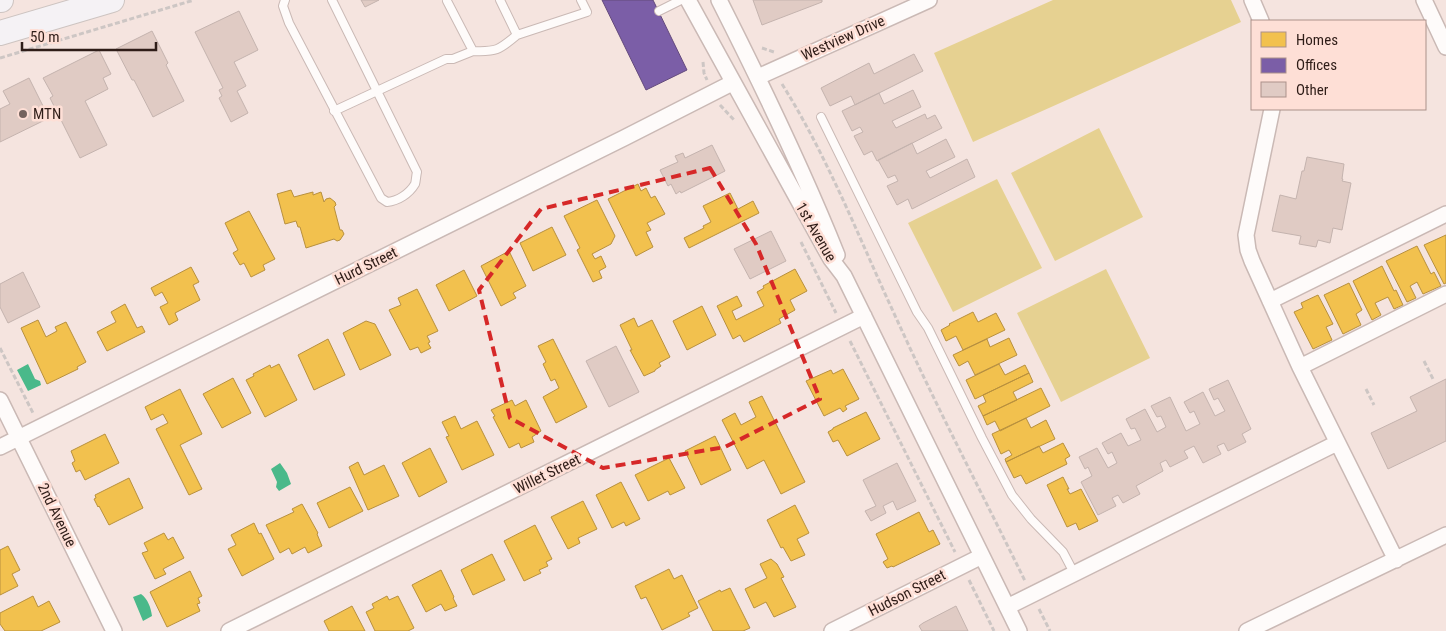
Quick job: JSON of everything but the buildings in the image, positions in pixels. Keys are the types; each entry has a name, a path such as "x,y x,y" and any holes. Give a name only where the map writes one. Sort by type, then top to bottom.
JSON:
{"main road":[{"path":"0,33 112,0"}],"street":[{"name":"1st Avenue","path":"688,0 732,83 823,245 844,276"},
{"name":"1st Avenue","path":"719,0 758,77 819,209 844,276"},
{"name":"Westview Drive","path":"758,77 929,0"},
{"path":"1252,0 1261,20"},
{"path":"1424,0 1446,47"},
{"name":"Hurd Street","path":"0,447 732,83"},
{"path":"1272,110 1246,235 1248,250 1300,367 1396,560"},
{"path":"1270,300 1446,214"},
{"path":"844,276 1019,631"},
{"path":"1300,367 1446,294"},
{"name":"Willet Street","path":"229,631 864,316"},
{"name":"2nd Avenue","path":"0,400 114,631"},
{"path":"1007,607 1337,443"},
{"path":"1247,631 1446,535"},
{"name":"Hudson Street","path":"832,631 982,556"}],"lane":[{"path":"285,0 283,6 289,22 380,198 387,202 396,201 406,194 415,183 416,172 332,0"},
{"path":"447,0 473,51"},
{"path":"500,0 517,35"},
{"path":"334,111 446,59 453,59 473,51 489,52 502,48 517,35 587,12 581,0"},
{"path":"659,11 681,0"},
{"path":"821,117 918,312 928,328 1012,494 1031,518 1063,552 1074,573"}],"path":[{"path":"0,58 194,0"},
{"path":"757,43 762,48 773,70 799,111 825,162 899,325 1050,631"},
{"path":"0,348 40,428"},
{"path":"1424,361 1433,379"},
{"path":"1366,389 1374,405"}],"highlighted area":[{"path":"710,168 756,244 820,399 725,447 603,468 510,418 479,290 541,209"}],"shaded area":[{"path":"1053,0 1231,0 1241,22 973,142 934,53"},
{"path":"1099,128 1143,217 1055,261 1011,173"},
{"path":"997,179 1042,268 953,312 908,223"},
{"path":"1106,269 1150,358 1061,402 1017,313"},
{"path":"28,364 35,379 40,381 41,385 28,391 17,370"},
{"path":"280,463 287,473 291,484 279,491 271,469"},
{"path":"141,594 149,604 152,616 143,621 133,597"}],"place":[{"name":"MTN","path":"23,114"}]}
